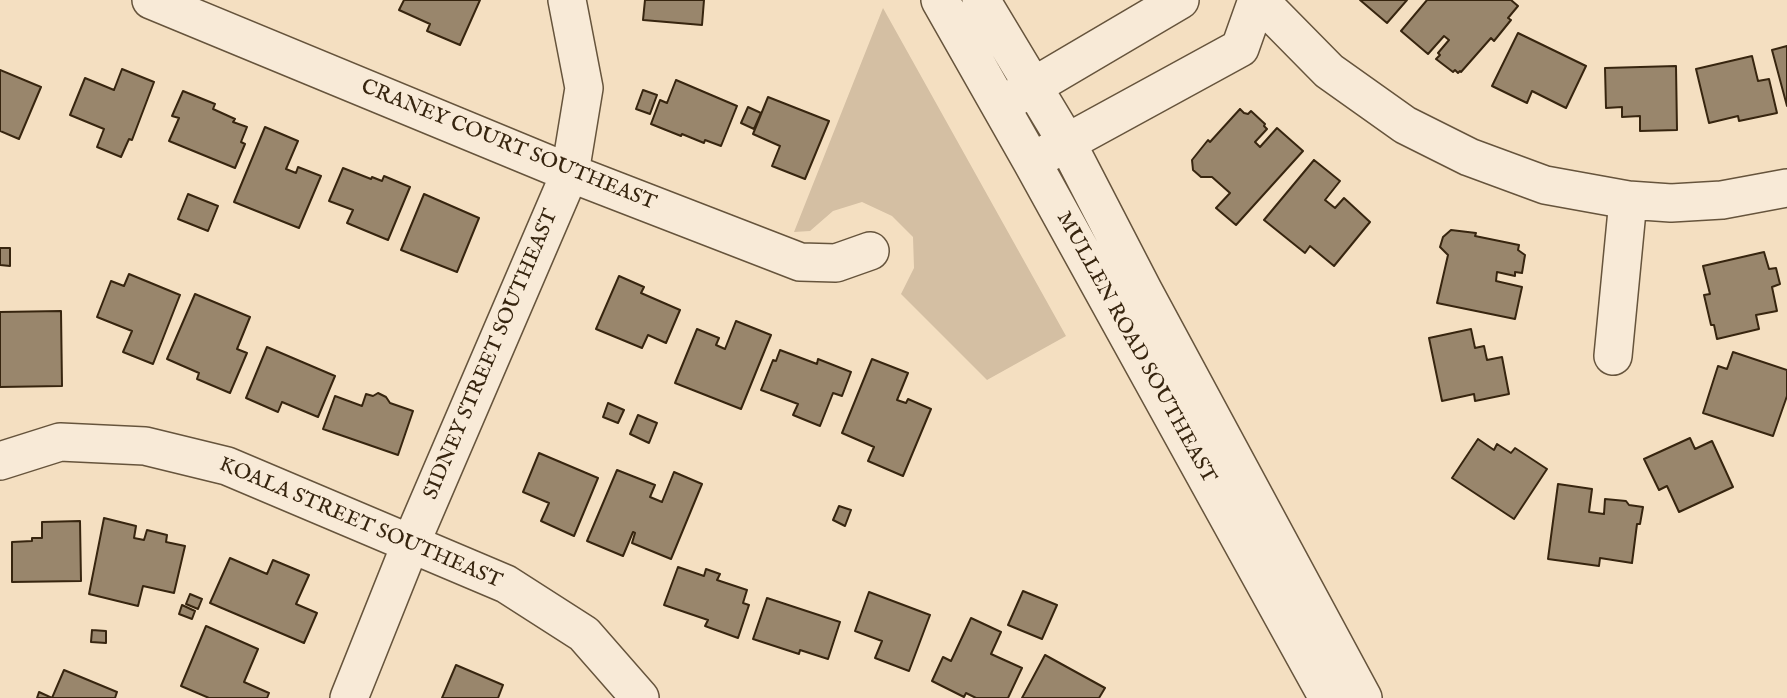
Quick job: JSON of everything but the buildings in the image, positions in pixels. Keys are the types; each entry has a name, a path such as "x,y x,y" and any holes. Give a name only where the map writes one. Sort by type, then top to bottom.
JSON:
{"street":[{"name":"CRANEY COURT SOUTHEAST","path":"151,0 570,173 800,262 836,263 870,251"},
{"name":"SIDNEY STREET SOUTHEAST","path":"349,698 411,544 570,173 584,88 568,0"},
{"name":"MULLEN ROAD SOUTHEAST","path":"940,0 1328,698"},
{"name":"MULLEN ROAD SOUTHEAST","path":"981,0 1067,143 1363,698"},
{"path":"1000,106 1180,0"},
{"path":"1032,162 1240,48 1258,0 1329,71 1405,125 1469,157 1545,185 1628,200 1671,203 1722,200 1787,188"},
{"path":"1613,356 1628,200"},
{"name":"KOALA STREET SOUTHEAST","path":"0,461 60,442 145,446 227,466 506,584 584,634 640,698"}],"shaded area":[{"path":"883,8 1066,336 987,380 901,294 914,268 913,237 892,216 862,202 833,211 810,231 794,232"}]}
